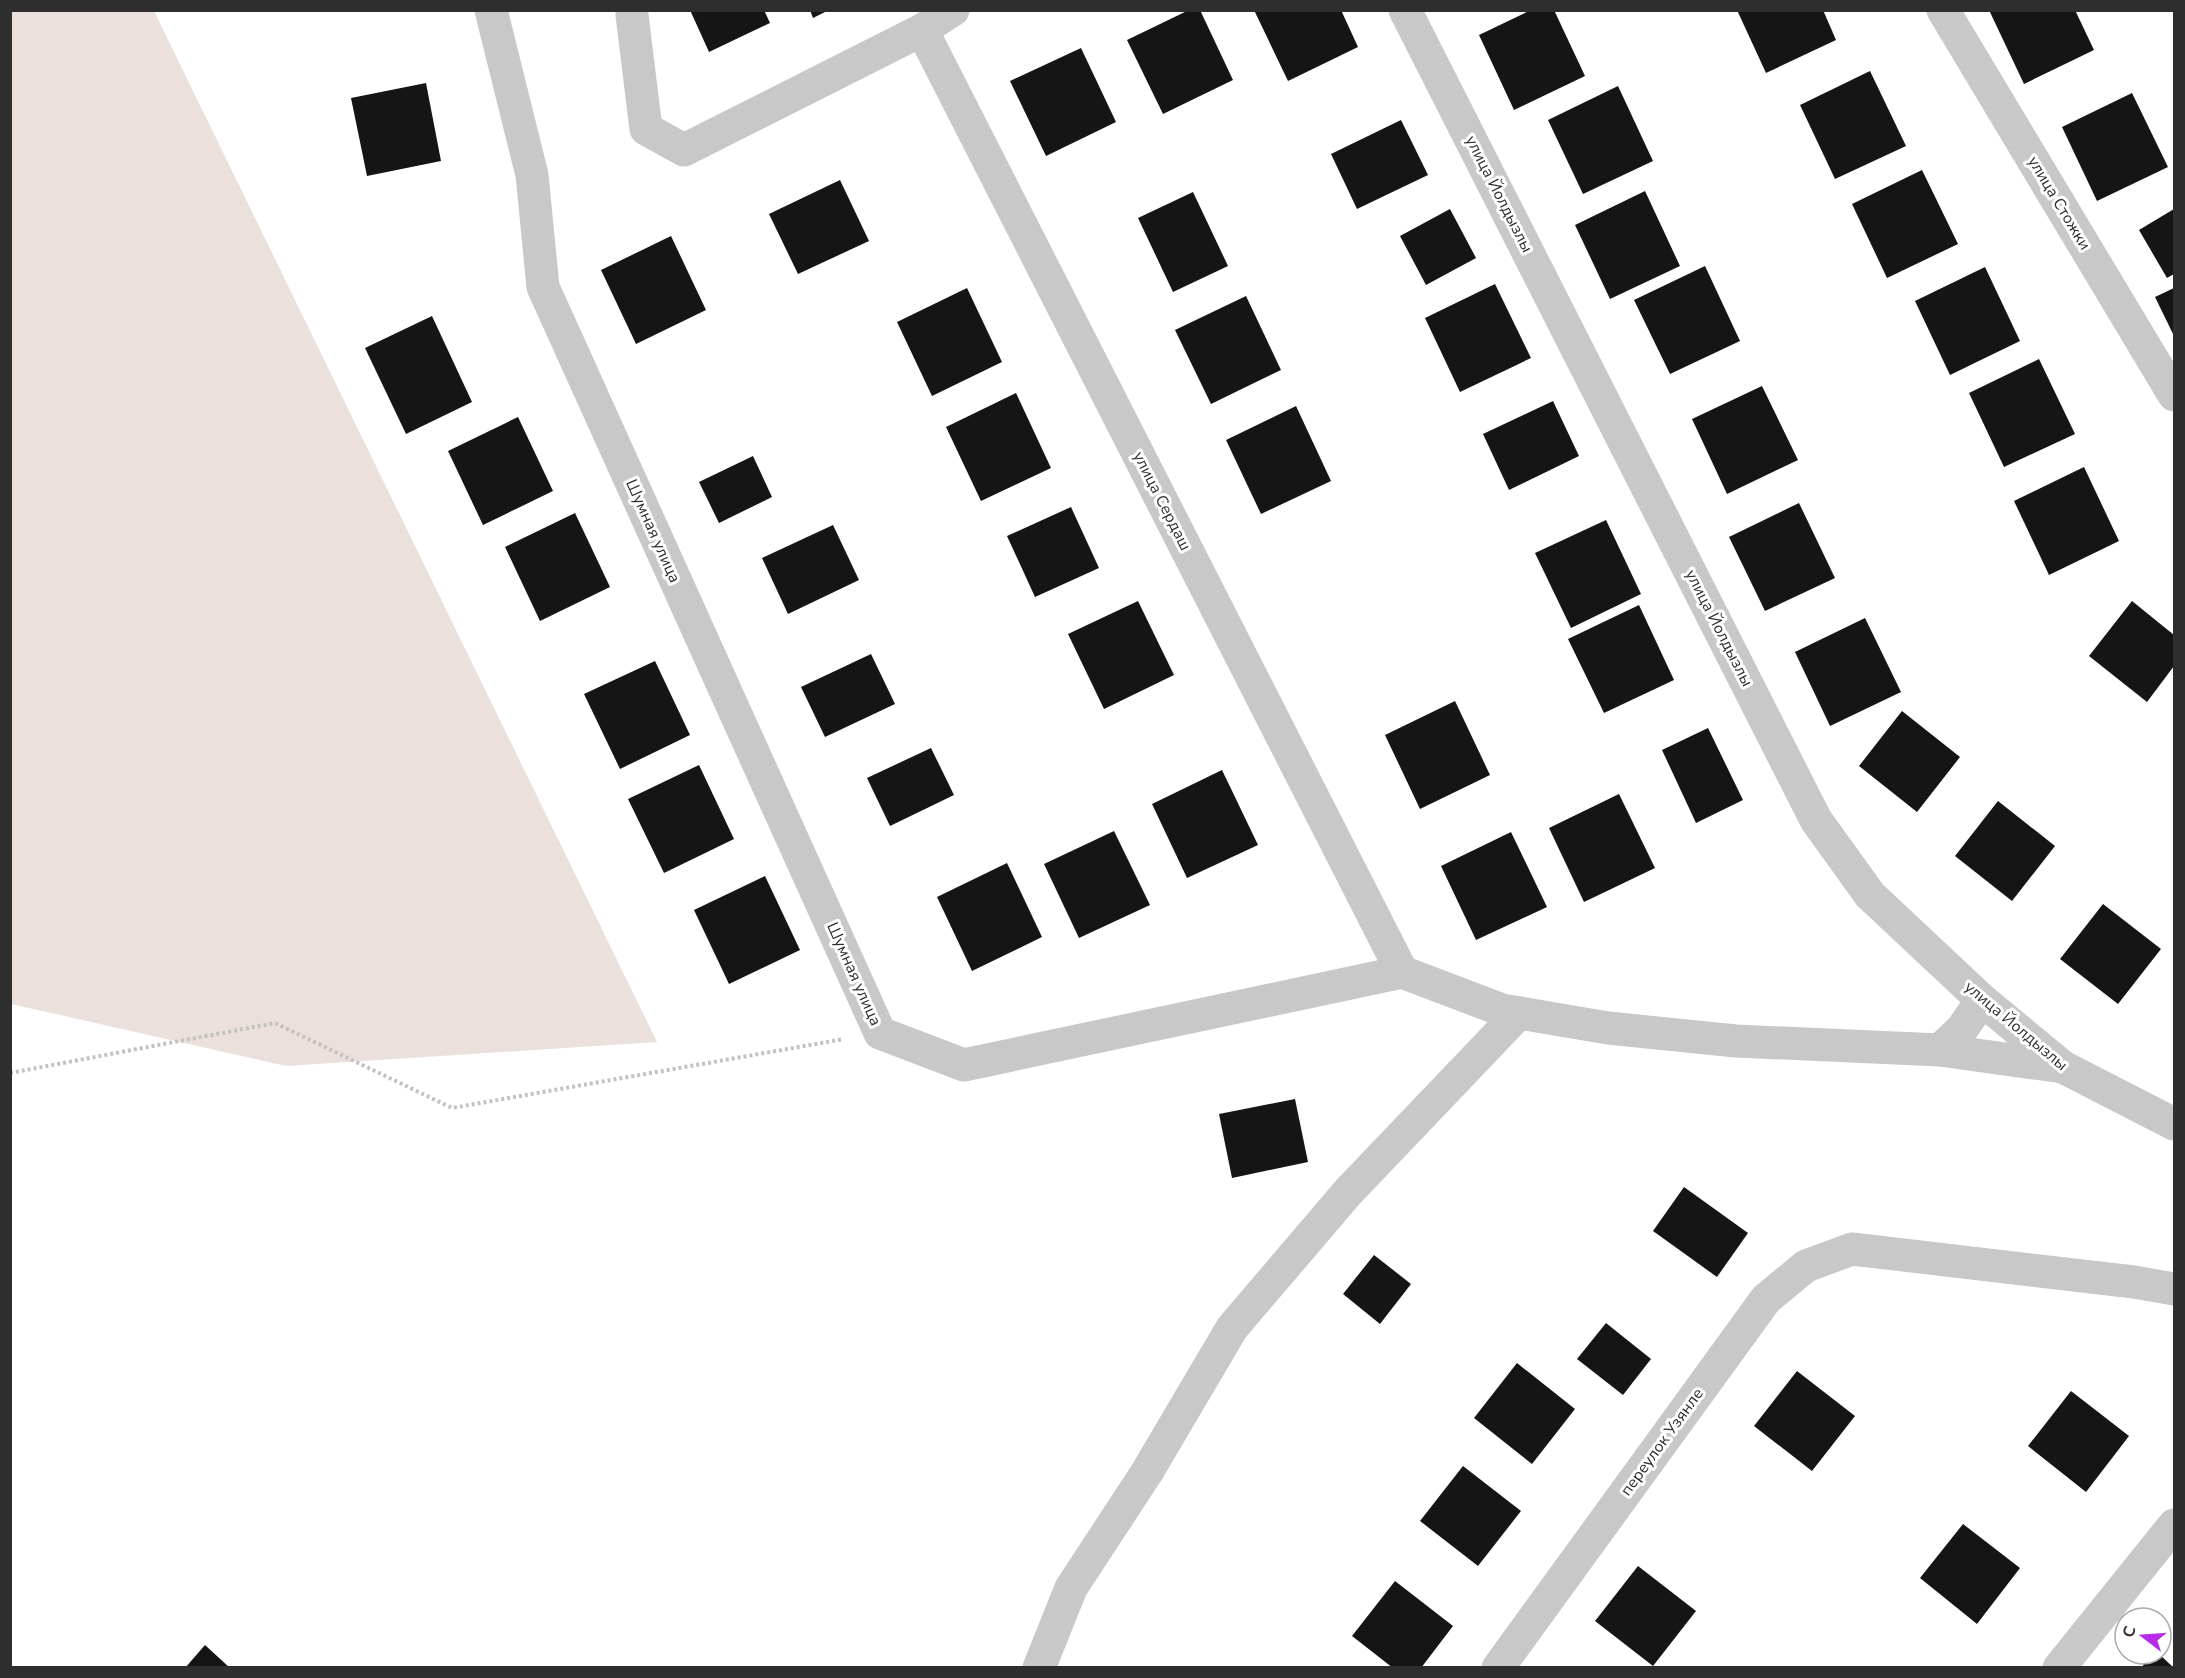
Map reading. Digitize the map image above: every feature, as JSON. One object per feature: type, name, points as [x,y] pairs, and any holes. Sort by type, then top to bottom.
[{"type":"street","name":"Шумная улица","points":[[491,10],[532,175],[543,287],[880,1033]]},
{"type":"street","points":[[632,15],[646,129],[684,150],[922,30],[953,10]]},
{"type":"street","name":"улица Йолдызлы","points":[[1405,10],[1816,820],[1870,895],[1982,1000],[2063,1067],[2175,1124]]},
{"type":"street","name":"улица Стожки","points":[[1943,10],[2175,395]]},
{"type":"street","name":"улица Сердаш","points":[[922,30],[1401,972]]},
{"type":"street","points":[[880,1033],[964,1065],[1401,972],[1502,1010],[1608,1028],[1736,1041],[1940,1050],[2063,1067]]},
{"type":"street","points":[[1940,1050],[1962,1029],[1982,1000]]},
{"type":"street","points":[[1040,1668],[1071,1588],[1147,1472],[1232,1328],[1348,1192],[1519,1013]]},
{"type":"street","name":"переулок Узянле","points":[[1498,1668],[1766,1299],[1806,1266],[1852,1249],[2134,1282],[2175,1289]]},
{"type":"street","points":[[2059,1668],[2175,1525]]},
{"type":"path","points":[[10,1073],[275,1023],[452,1108],[880,1033]]},
{"type":"shaded area","points":[[11,10],[154,11],[657,1042],[286,1066],[11,1004]]},
{"type":"building","points":[[690,10],[764,10],[770,23],[709,52]]},
{"type":"building","points":[[810,10],[829,10],[813,18]]},
{"type":"building","points":[[1189,10],[1200,10],[1233,80],[1163,114],[1127,40]]},
{"type":"building","points":[[1254,10],[1341,10],[1358,47],[1288,81]]},
{"type":"building","points":[[1531,10],[1554,10],[1585,76],[1514,110],[1479,35]]},
{"type":"building","points":[[1737,10],[1823,10],[1836,40],[1766,73]]},
{"type":"building","points":[[1989,10],[2075,10],[2094,50],[2024,84]]},
{"type":"building","points":[[1081,48],[1116,122],[1046,156],[1010,81]]},
{"type":"building","points":[[1870,71],[1906,146],[1835,179],[1800,105]]},
{"type":"building","points":[[426,83],[441,161],[367,176],[351,98]]},
{"type":"building","points":[[1618,86],[1653,161],[1583,194],[1548,120]]},
{"type":"building","points":[[2132,93],[2168,167],[2097,201],[2062,127]]},
{"type":"building","points":[[1401,120],[1428,175],[1357,209],[1331,154]]},
{"type":"building","points":[[1922,170],[1958,244],[1887,278],[1852,204]]},
{"type":"building","points":[[840,180],[869,241],[798,274],[769,214]]},
{"type":"building","points":[[1645,191],[1680,266],[1610,299],[1575,225]]},
{"type":"building","points":[[1193,192],[1228,266],[1173,292],[1138,218]]},
{"type":"building","points":[[1450,209],[1476,258],[1426,285],[1400,236]]},
{"type":"building","points":[[2174,209],[2174,274],[2167,278],[2139,230]]},
{"type":"building","points":[[671,236],[706,310],[636,344],[601,270]]},
{"type":"building","points":[[1705,266],[1740,341],[1670,374],[1634,300]]},
{"type":"building","points":[[1985,267],[2020,341],[1950,375],[1915,301]]},
{"type":"building","points":[[1495,284],[1531,358],[1460,392],[1425,318]]},
{"type":"building","points":[[967,288],[1002,362],[932,396],[897,322]]},
{"type":"building","points":[[2174,288],[2174,336],[2155,297]]},
{"type":"building","points":[[1246,296],[1281,370],[1211,404],[1175,330]]},
{"type":"building","points":[[432,316],[472,402],[406,434],[365,348]]},
{"type":"building","points":[[2039,359],[2075,434],[2004,467],[1969,393]]},
{"type":"building","points":[[1762,386],[1798,460],[1727,494],[1692,419]]},
{"type":"building","points":[[1016,393],[1051,468],[981,501],[946,427]]},
{"type":"building","points":[[1553,401],[1579,456],[1509,490],[1483,434]]},
{"type":"building","points":[[1296,406],[1331,481],[1261,514],[1226,440]]},
{"type":"building","points":[[518,417],[553,491],[483,525],[448,451]]},
{"type":"building","points":[[753,456],[772,497],[719,523],[699,482]]},
{"type":"building","points":[[2084,467],[2119,541],[2049,575],[2014,501]]},
{"type":"building","points":[[1799,503],[1835,578],[1765,611],[1729,537]]},
{"type":"building","points":[[1071,507],[1099,568],[1035,597],[1007,536]]},
{"type":"building","points":[[575,513],[610,587],[540,621],[505,547]]},
{"type":"building","points":[[1606,520],[1641,594],[1571,628],[1535,553]]},
{"type":"building","points":[[833,525],[859,580],[788,614],[762,558]]},
{"type":"building","points":[[1138,601],[1174,675],[1104,709],[1068,634]]},
{"type":"building","points":[[2132,601],[2174,635],[2174,666],[2147,702],[2089,656]]},
{"type":"building","points":[[1639,605],[1674,680],[1604,713],[1568,639]]},
{"type":"building","points":[[1865,618],[1901,692],[1830,726],[1795,652]]},
{"type":"building","points":[[871,654],[895,704],[825,737],[801,687]]},
{"type":"building","points":[[655,661],[690,735],[620,769],[584,694]]},
{"type":"building","points":[[1455,701],[1490,775],[1420,809],[1385,735]]},
{"type":"building","points":[[1902,711],[1960,757],[1917,812],[1859,766]]},
{"type":"building","points":[[1708,728],[1743,800],[1696,823],[1662,750]]},
{"type":"building","points":[[931,748],[954,795],[890,826],[867,778]]},
{"type":"building","points":[[699,765],[734,839],[664,873],[628,799]]},
{"type":"building","points":[[1222,770],[1258,845],[1187,878],[1152,804]]},
{"type":"building","points":[[1619,794],[1655,868],[1584,902],[1549,828]]},
{"type":"building","points":[[1998,801],[2055,846],[2012,901],[1955,856]]},
{"type":"building","points":[[1114,831],[1150,905],[1079,938],[1044,864]]},
{"type":"building","points":[[1511,832],[1547,907],[1476,940],[1441,866]]},
{"type":"building","points":[[1007,863],[1042,937],[972,971],[937,897]]},
{"type":"building","points":[[765,876],[800,950],[729,984],[694,910]]},
{"type":"building","points":[[2103,904],[2161,949],[2118,1004],[2060,959]]},
{"type":"building","points":[[1295,1099],[1308,1162],[1232,1178],[1219,1114]]},
{"type":"building","points":[[1684,1187],[1748,1233],[1717,1277],[1653,1231]]},
{"type":"building","points":[[1374,1255],[1411,1284],[1380,1324],[1343,1294]]},
{"type":"building","points":[[1606,1323],[1651,1359],[1623,1395],[1577,1359]]},
{"type":"building","points":[[1517,1363],[1575,1409],[1532,1464],[1474,1418]]},
{"type":"building","points":[[1797,1371],[1855,1416],[1812,1471],[1754,1426]]},
{"type":"building","points":[[2071,1391],[2129,1436],[2086,1492],[2028,1446]]},
{"type":"building","points":[[1463,1466],[1521,1511],[1478,1566],[1420,1521]]},
{"type":"building","points":[[1963,1524],[2020,1568],[1977,1624],[1920,1578]]},
{"type":"building","points":[[1638,1566],[1696,1611],[1653,1666],[1595,1621]]},
{"type":"building","points":[[1395,1581],[1453,1626],[1421,1668],[1393,1668],[1352,1636]]},
{"type":"building","points":[[205,1645],[230,1668],[185,1668]]},
{"type":"building","points":[[2143,1666],[2172,1666],[2174,1668],[2141,1668]]}]
